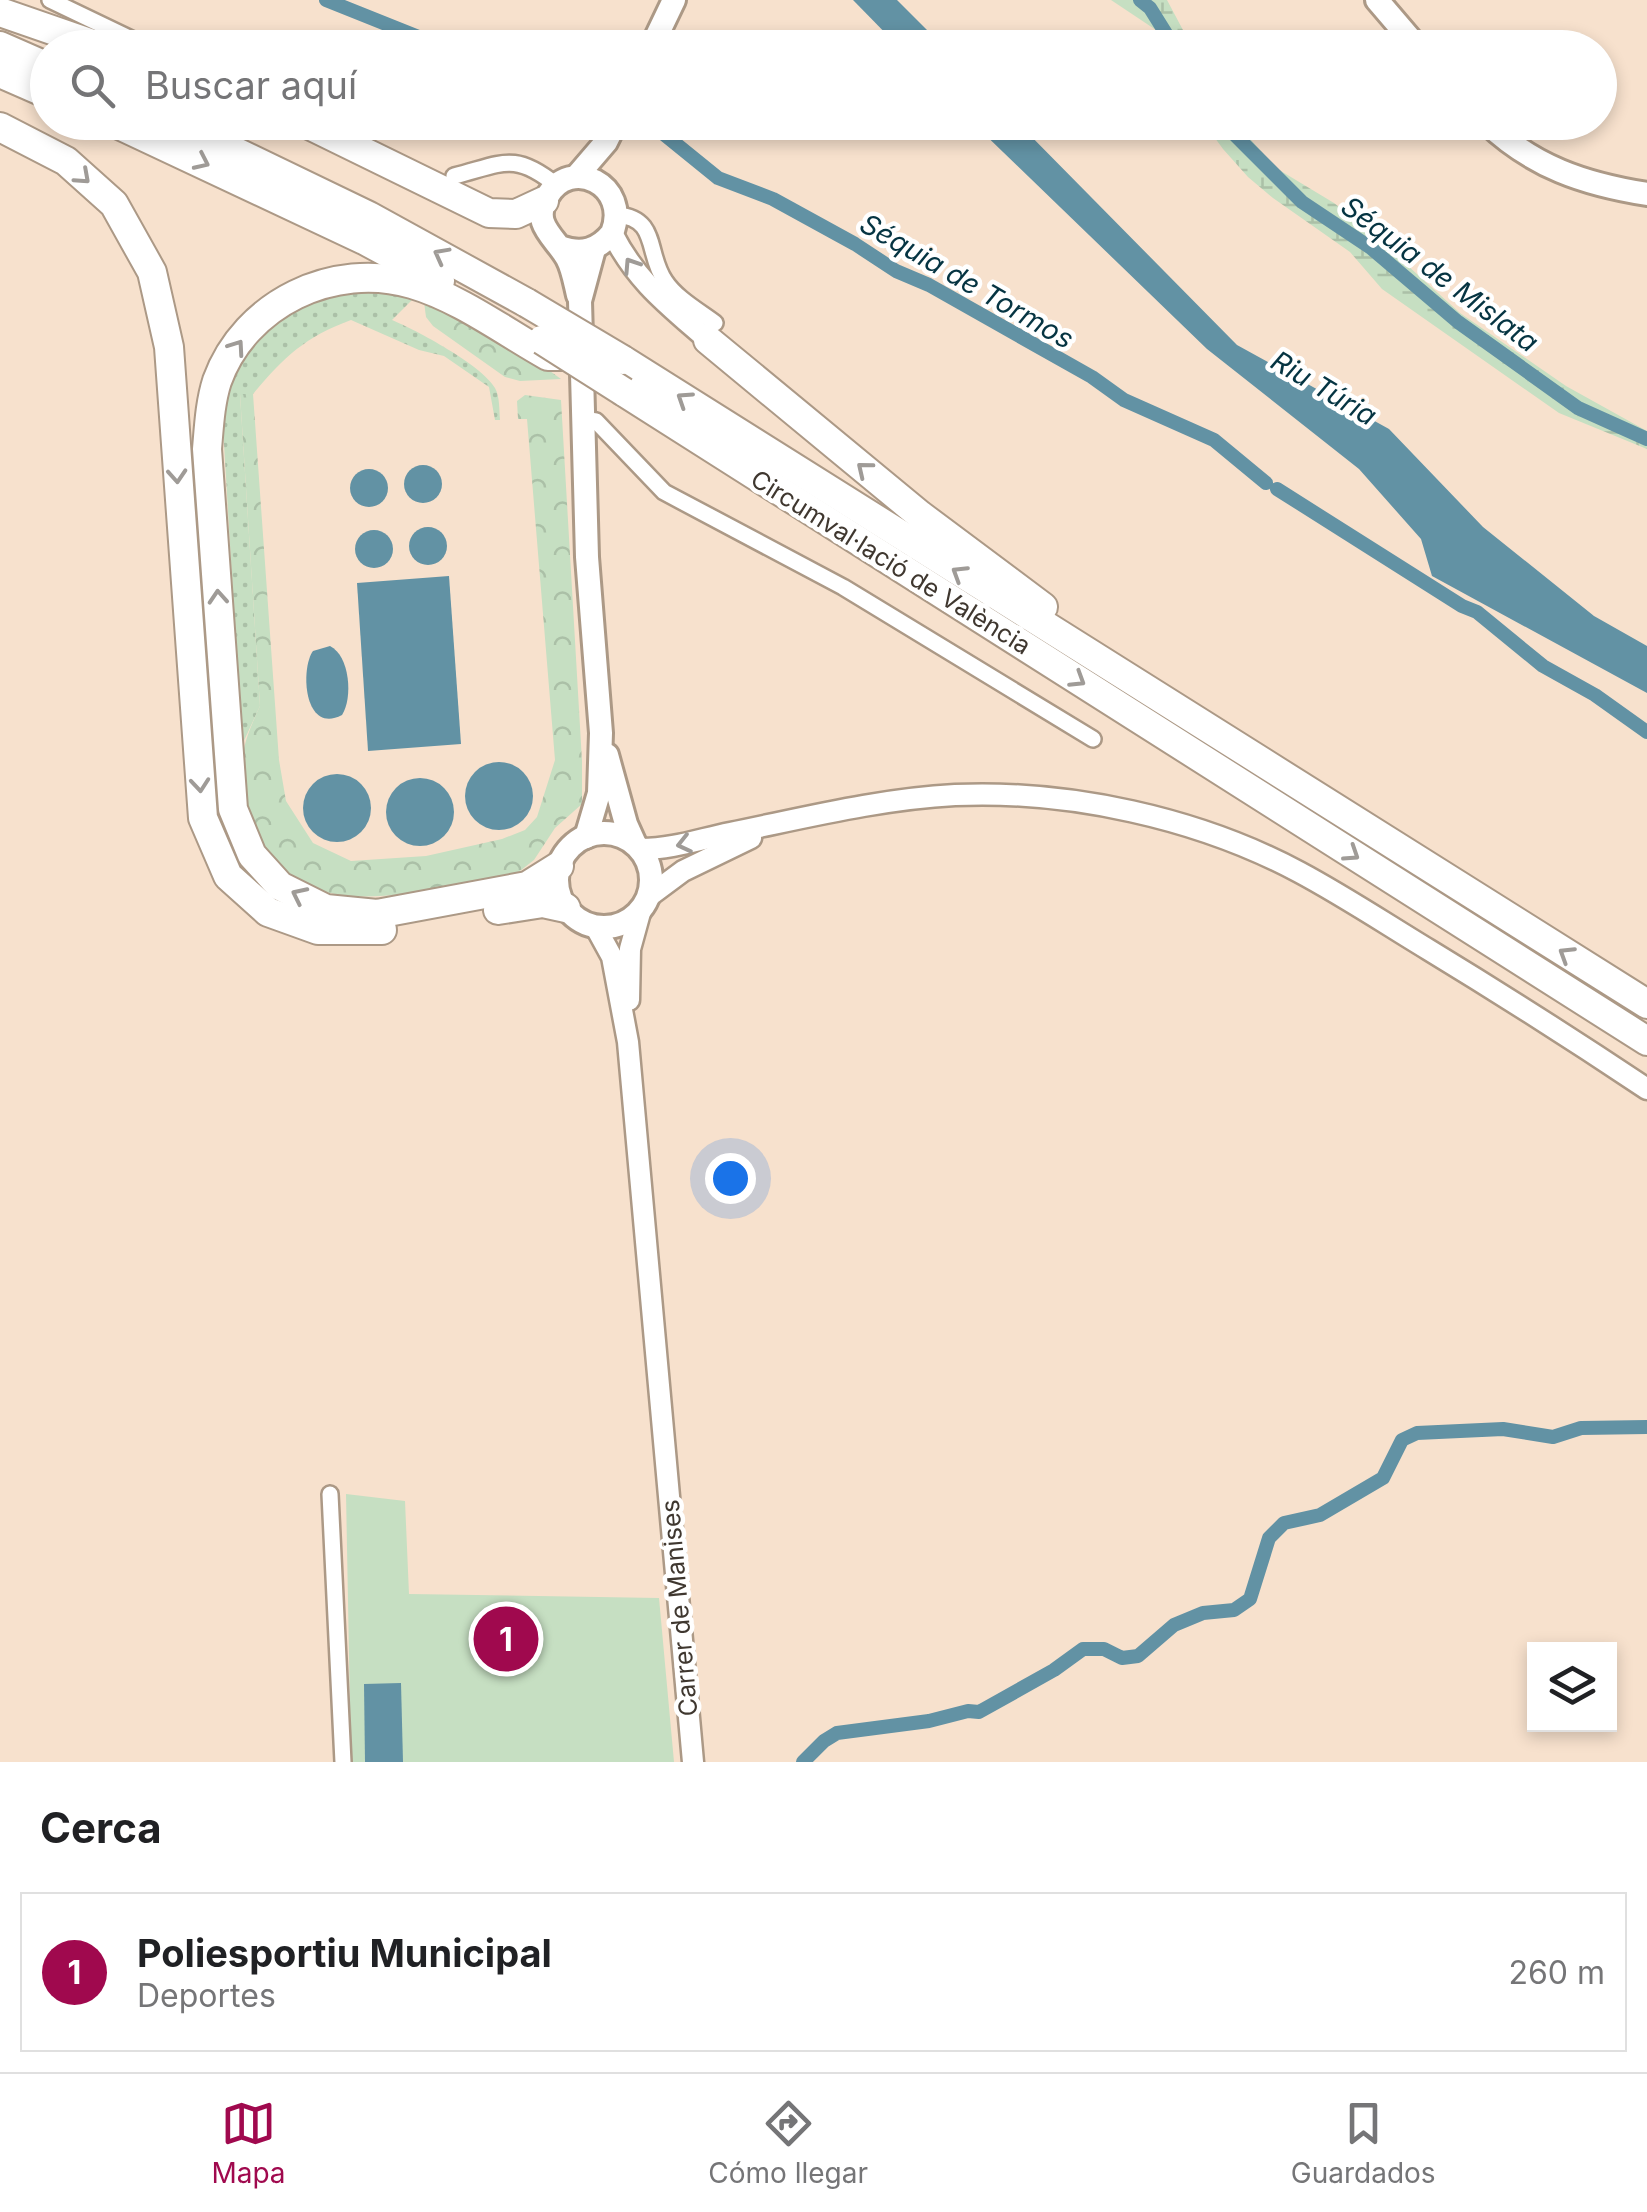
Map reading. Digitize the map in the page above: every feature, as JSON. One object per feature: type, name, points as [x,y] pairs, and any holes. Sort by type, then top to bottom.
[{"type":"highway","points":[[0,12],[52,30]]},
{"type":"highway","points":[[0,46],[30,59]]},
{"type":"highway","points":[[0,73],[30,86]]},
{"type":"highway","points":[[0,127],[66,161],[114,204],[152,272],[169,348],[203,818],[228,876],[268,912],[318,930],[382,930],[531,904],[566,908]]},
{"type":"highway","name":"Circumval·lació de València","points":[[150,140],[364,240],[539,344],[566,356],[1647,1041]]},
{"type":"highway","name":"Circumval·lació de València","points":[[212,140],[370,216],[623,360],[1647,1004]]},
{"type":"highway","points":[[340,140],[489,212],[516,214],[559,188]]},
{"type":"highway","points":[[539,344],[412,284],[374,276],[336,280],[298,293],[265,312],[235,346],[218,379],[210,408],[207,450],[233,809],[252,855],[280,886],[326,909],[377,914],[527,886],[559,866]]},
{"type":"highway","points":[[711,332],[920,515],[1080,634],[1308,792]]},
{"type":"main road","points":[[660,30],[674,0]]},
{"type":"main road","points":[[1377,0],[1403,30]]},
{"type":"main road","points":[[586,837],[599,793],[602,733],[587,557],[580,301],[569,262],[542,222],[559,188],[604,140]]},
{"type":"main road","points":[[580,301],[594,249],[614,224],[606,188],[610,140]]},
{"type":"main road","points":[[1506,140],[1553,171],[1599,186],[1647,194]]},
{"type":"main road","points":[[559,188],[587,178],[606,188]]},
{"type":"main road","points":[[560,247],[583,252],[594,249]]},
{"type":"main road","points":[[602,733],[626,824],[638,846],[652,876],[645,903],[620,924],[595,926],[579,920],[566,908],[556,884],[565,853],[586,837],[611,833],[638,846]]},
{"type":"street","points":[[50,0],[112,30]]},
{"type":"street","points":[[454,176],[511,162],[532,166],[559,188]]},
{"type":"street","points":[[632,216],[642,224],[668,286],[711,332],[641,281],[628,264],[614,224],[632,216]]},
{"type":"street","points":[[583,419],[596,421],[664,492],[843,586],[1093,739]]},
{"type":"street","points":[[638,846],[676,847],[894,801],[956,795],[1032,796],[1151,816],[1298,872],[1508,998],[1647,1089]]},
{"type":"street","points":[[628,1042],[630,949],[645,903],[683,871],[795,820]]},
{"type":"street","points":[[595,926],[612,957],[628,1042]]},
{"type":"street","name":"Carrer de Manises","points":[[628,1042],[693,1762]]},
{"type":"street","points":[[330,1494],[344,1762]]},
{"type":"green space","points":[[1111,0],[1167,0],[1183,30],[1156,30]]},
{"type":"green space","points":[[1216,140],[1251,140],[1276,168],[1365,227],[1460,313],[1566,386],[1647,431],[1647,449],[1559,413],[1382,289],[1350,252],[1273,198]]},
{"type":"green space","points":[[360,289],[415,297],[392,320],[448,349],[488,379],[498,395],[500,420],[495,420],[489,387],[444,356],[419,350],[351,320],[308,341],[253,394],[240,395],[260,706],[242,745],[222,411],[242,362],[271,327],[309,303]]},
{"type":"green space","points":[[424,302],[495,336],[561,379],[520,381],[505,377],[433,326],[426,317]]},
{"type":"green space","points":[[240,394],[253,394],[279,760],[286,801],[313,843],[351,861],[426,856],[502,839],[525,830],[537,817],[555,760],[527,419],[518,419],[517,401],[525,395],[561,400],[582,804],[555,828],[534,860],[516,874],[402,894],[362,896],[326,892],[293,879],[268,854],[250,816],[242,772],[244,748],[260,706]]},
{"type":"green space","points":[[346,1494],[405,1501],[409,1594],[659,1598],[674,1762],[351,1762]]},
{"type":"water","points":[[853,0],[897,0],[927,30],[882,30]]},
{"type":"water","points":[[991,140],[1035,140],[1237,345],[1389,429],[1483,527],[1594,616],[1647,646],[1647,693],[1432,576],[1421,539],[1359,469],[1207,349]]},
{"type":"water","points":[[423,465],[437,470],[442,484],[437,498],[423,503],[409,498],[404,484],[409,470]]},
{"type":"water","points":[[369,469],[383,474],[388,488],[383,502],[369,507],[355,502],[350,488],[355,474]]},
{"type":"water","points":[[428,527],[442,532],[447,546],[442,560],[428,565],[414,560],[409,546],[414,532]]},
{"type":"water","points":[[374,530],[388,535],[393,549],[388,563],[374,568],[360,563],[355,549],[360,535]]},
{"type":"water","points":[[449,576],[461,744],[368,751],[357,583]]},
{"type":"water","points":[[330,646],[342,659],[348,698],[342,715],[329,719],[313,708],[306,684],[313,651]]},
{"type":"water","points":[[499,762],[512,764],[523,772],[531,783],[531,809],[523,820],[512,828],[499,830],[486,828],[475,820],[467,809],[465,796],[467,783],[475,772],[486,764]]},
{"type":"water","points":[[337,774],[350,776],[361,784],[369,795],[369,821],[361,832],[350,840],[337,842],[324,840],[313,832],[305,821],[303,808],[305,795],[313,784],[324,776]]},
{"type":"water","points":[[420,778],[433,780],[444,788],[452,799],[452,825],[444,836],[433,844],[420,846],[407,844],[396,836],[388,825],[386,812],[388,799],[396,788],[407,780]]},
{"type":"water","points":[[401,1683],[403,1762],[365,1762],[364,1684]]},
{"type":"waterway","name":"Séquia de Tormos","points":[[326,0],[401,30]]},
{"type":"waterway","name":"Séquia de Mislata","points":[[1140,0],[1164,30]]},
{"type":"waterway","name":"Séquia de Tormos","points":[[671,140],[718,178],[773,199],[1092,377],[1124,400],[1214,440],[1266,483]]},
{"type":"waterway","name":"Séquia de Mislata","points":[[1240,140],[1302,202],[1371,248],[1458,322],[1578,408],[1647,439]]},
{"type":"waterway","name":"Séquia de Tormos","points":[[1277,489],[1477,612],[1543,666],[1595,695],[1647,732]]},
{"type":"waterway","points":[[803,1762],[837,1733],[979,1712],[1083,1649],[1104,1649],[1122,1658],[1138,1656],[1174,1625],[1203,1613],[1234,1610],[1250,1599],[1269,1538],[1284,1523],[1320,1515],[1383,1478],[1402,1440],[1417,1433],[1503,1429],[1553,1437],[1581,1428],[1647,1427]]},
{"type":"place","name":"Poliesportiu Municipal","points":[[506,1639]]},
{"type":"water label","name":"Riu Túria","points":[[1324,388]]}]
